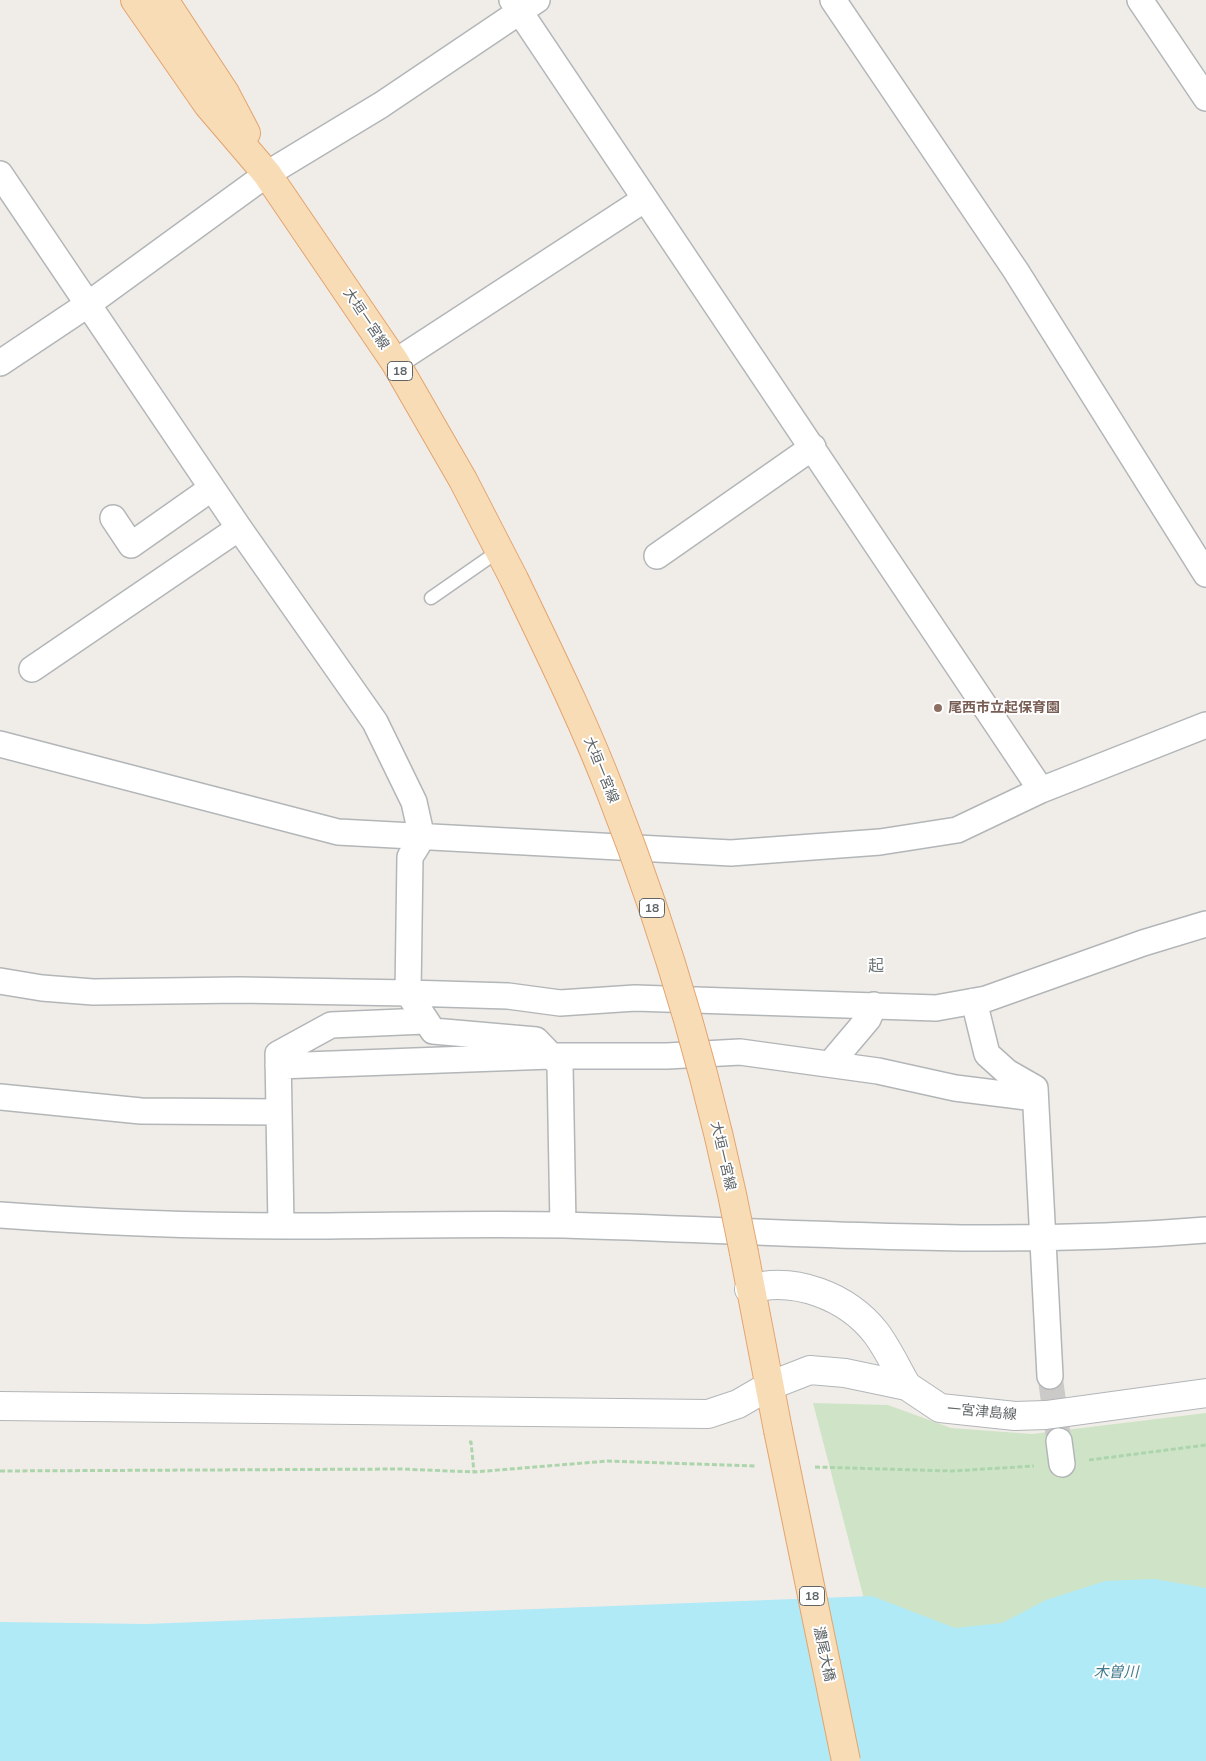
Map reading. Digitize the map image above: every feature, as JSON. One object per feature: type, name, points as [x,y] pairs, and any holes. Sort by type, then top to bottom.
[{"type":"main road","name":"大垣一宮線","points":[[135,0],[208,105],[267,174],[396,362],[463,480],[500,550],[569,694],[611,792],[656,918],[706,1083],[729,1178],[749,1289],[778,1430]]},
{"type":"main road","name":"大垣一宮線","points":[[164,0],[225,93],[267,174]]},
{"type":"main road","name":"濃尾大橋","points":[[778,1430],[846,1761]]},
{"type":"street","points":[[833,0],[1016,271],[1206,574]]},
{"type":"street","points":[[1140,0],[1206,98]]},
{"type":"street","points":[[0,363],[87,305],[267,174],[381,105],[523,4],[645,199],[813,447],[1041,790]]},
{"type":"street","points":[[0,174],[239,528],[375,722],[414,802],[422,838],[410,857],[408,993],[425,1021],[433,1031],[536,1040],[560,1065],[563,1225]]},
{"type":"street","points":[[396,362],[645,199]]},
{"type":"street","points":[[657,556],[813,447]]},
{"type":"street","points":[[113,518],[131,545],[212,488]]},
{"type":"street","points":[[32,669],[239,528]]},
{"type":"street","points":[[0,744],[338,832],[422,838],[730,852],[880,842],[957,830],[1041,790],[1206,725]]},
{"type":"street","points":[[0,981],[42,988],[93,992],[239,990],[408,993],[508,996],[560,1003],[635,998],[936,1008],[1005,993],[1206,924]]},
{"type":"street","points":[[974,1001],[987,1054],[1007,1072],[1035,1088],[1050,1376]]},
{"type":"street","points":[[830,1064],[868,1019],[874,1005]]},
{"type":"street","points":[[281,1226],[278,1054],[330,1025],[425,1021]]},
{"type":"street","points":[[278,1066],[551,1056],[666,1056],[740,1052],[830,1064],[926,1080],[956,1088],[1035,1098]]},
{"type":"street","points":[[0,1096],[140,1111],[278,1112]]},
{"type":"street","points":[[0,1215],[70,1220],[281,1226],[563,1225],[664,1230],[717,1229],[1042,1239],[1122,1237],[1206,1230]]},
{"type":"street","points":[[749,1289],[767,1284],[804,1287],[830,1297],[849,1308],[876,1333],[907,1386]]},
{"type":"street","name":"一宮津島線","points":[[0,1406],[708,1414],[738,1404],[769,1386],[810,1370],[881,1379],[907,1386],[940,1408],[1015,1416],[1046,1415],[1206,1393]]},
{"type":"lane","points":[[431,598],[500,550]]},
{"type":"path","points":[[471,1442],[474,1472]]},
{"type":"path","points":[[805,1467],[952,1471],[1060,1452],[1206,1445]]},
{"type":"path","points":[[0,1471],[402,1469],[474,1472],[608,1461],[765,1466]]},
{"type":"green space","points":[[813,1403],[888,1405],[951,1428],[1032,1434],[1206,1413],[1206,1592],[993,1629],[959,1632],[865,1603]]},
{"type":"water","name":"木曽川","points":[[1155,1579],[1206,1588],[1206,1761],[0,1761],[0,1622],[146,1624],[872,1596],[955,1628],[1002,1623],[1046,1600],[1105,1581]]},
{"type":"tunnel","points":[[1050,1376],[1058,1434]]},
{"type":"place","name":"尾西市立起保育園","points":[[938,708]]},
{"type":"district","name":"起","points":[[876,966]]}]
